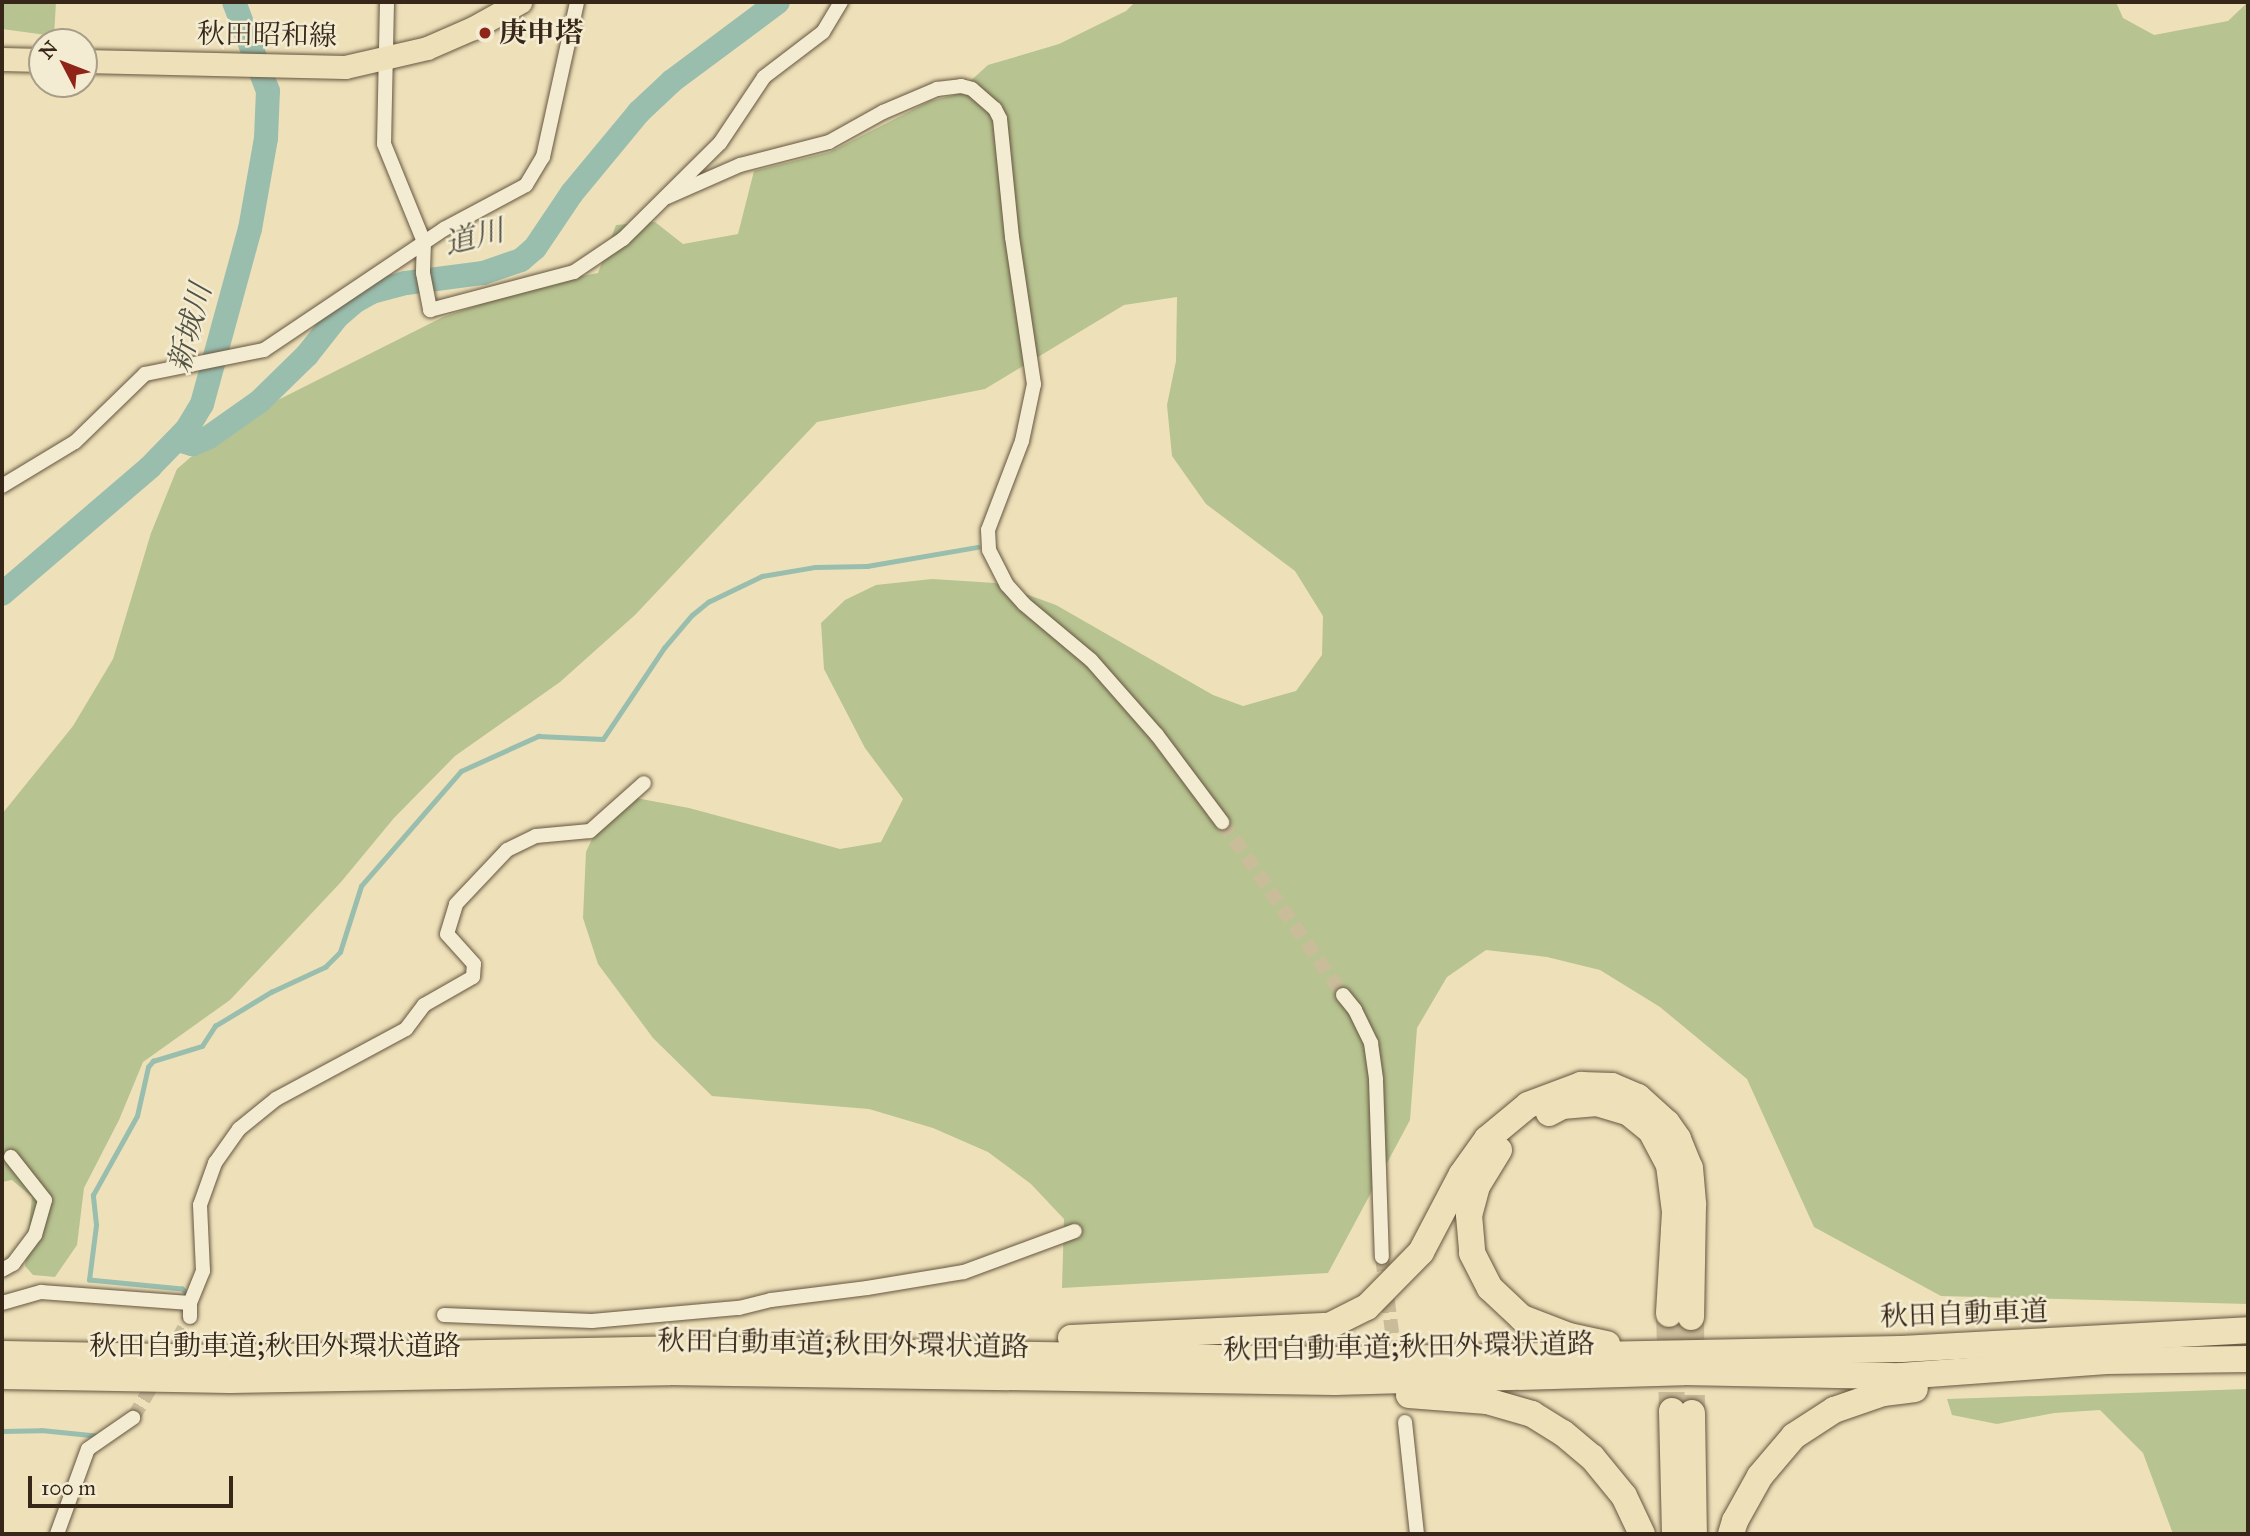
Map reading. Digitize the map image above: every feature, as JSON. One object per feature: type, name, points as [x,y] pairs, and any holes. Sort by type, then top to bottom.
[{"type":"highway","points":[[807,1350],[1329,1326],[1367,1307],[1421,1252],[1462,1174],[1487,1139],[1528,1105],[1581,1085],[1612,1086],[1638,1097],[1667,1123],[1678,1139],[1690,1168],[1693,1205],[1680,1315],[1675,1212],[1669,1165],[1651,1130],[1629,1113],[1597,1103],[1562,1106],[1523,1126],[1492,1156],[1477,1186],[1469,1215],[1472,1253],[1490,1288],[1522,1318],[1569,1336],[1650,1353]]},
{"type":"highway","name":"秋田自動車道","points":[[1682,1362],[2248,1329]]},
{"type":"highway","name":"秋田自動車道;秋田外環状道路","points":[[2,1354],[225,1358],[675,1349],[1334,1360],[1650,1353],[1682,1362]]},
{"type":"highway","name":"秋田自動車道","points":[[1682,1362],[1901,1376],[2106,1361],[2248,1359]]},
{"type":"highway","name":"秋田自動車道;秋田外環状道路","points":[[2,1376],[230,1381],[680,1372],[937,1374],[1188,1382],[1335,1382],[1682,1362]]},
{"type":"highway","points":[[1731,1534],[1735,1521],[1760,1476],[1794,1436],[1834,1410],[1883,1392],[2248,1366]]},
{"type":"highway","points":[[1188,1382],[1488,1401],[1532,1414],[1563,1433],[1592,1457],[1624,1496],[1642,1534]]},
{"type":"highway","points":[[1675,1534],[1682,1412],[1694,1534]]},
{"type":"main road","name":"秋田昭和線","points":[[98,61],[277,68],[345,67],[427,48],[473,28],[520,2]]},
{"type":"main road","points":[[2,59],[28,60]]},
{"type":"street","points":[[387,2],[384,144],[424,242],[423,273],[430,310],[574,272],[623,239],[720,143],[764,77],[823,32],[841,2]]},
{"type":"street","points":[[2,486],[75,442],[145,374],[264,350],[424,242],[516,192],[533,176],[549,135],[577,2]]},
{"type":"street","points":[[667,197],[740,165],[830,142],[883,112],[937,89],[961,86],[972,89],[995,109],[1000,119],[1012,237],[1034,384],[1022,441],[988,530],[989,550],[997,571],[1007,585],[1108,679],[1157,735],[1222,822]]},
{"type":"street","points":[[2,1303],[41,1292],[190,1310],[202,1272],[201,1205],[215,1163],[239,1129],[276,1100],[406,1029],[424,1005],[473,977],[474,964],[447,934],[456,904],[507,850],[536,836],[590,831],[644,783]]},
{"type":"street","points":[[1343,995],[1355,1010],[1371,1043],[1376,1080],[1382,1257]]},
{"type":"street","points":[[2,1270],[13,1264],[35,1235],[45,1200],[10,1157]]},
{"type":"street","points":[[444,1315],[592,1321],[739,1308],[771,1300],[964,1272],[1075,1231]]},
{"type":"street","points":[[57,1534],[88,1449],[133,1418]]},
{"type":"street","points":[[1405,1422],[1418,1534]]},
{"type":"green space","points":[[2,2],[56,2],[54,28],[28,28],[28,32],[2,29]]},
{"type":"green space","points":[[1135,2],[2116,2],[2123,18],[2154,35],[2228,21],[2248,2],[2248,1304],[1941,1296],[1814,1227],[1747,1079],[1660,1007],[1600,970],[1547,957],[1486,950],[1447,977],[1417,1028],[1410,1120],[1328,1273],[1062,1288],[1064,1219],[1031,1184],[988,1152],[933,1128],[869,1109],[712,1096],[653,1038],[598,964],[583,918],[586,852],[604,813],[636,798],[689,808],[840,849],[881,842],[903,799],[865,748],[824,669],[821,623],[845,600],[876,585],[932,579],[995,583],[1056,605],[1213,695],[1243,706],[1296,691],[1322,655],[1323,616],[1295,571],[1206,504],[1172,456],[1167,405],[1176,361],[1177,297],[1124,305],[985,389],[817,422],[635,615],[560,682],[455,756],[394,818],[341,882],[230,1000],[143,1062],[119,1120],[84,1188],[77,1245],[55,1277],[33,1275],[25,1266],[32,1197],[12,1180],[2,1182],[2,814],[73,726],[113,659],[151,533],[177,469],[228,425],[443,317],[539,284],[598,273],[616,225],[655,222],[683,244],[738,234],[754,171],[830,152],[930,101],[955,95],[988,65],[1059,44],[1126,11]]},
{"type":"green space","points":[[2248,1389],[2248,1534],[2173,1534],[2143,1453],[2100,1410],[2054,1413],[1997,1424],[1952,1415],[1947,1399]]},
{"type":"waterway","name":"新城川","points":[[2,594],[150,467],[187,429],[202,404],[250,229],[266,138],[268,91],[234,2]]},
{"type":"waterway","name":"道川","points":[[178,440],[192,444],[209,437],[260,401],[307,355],[337,317],[354,302],[372,292],[406,283],[483,273],[521,260],[535,248],[572,193],[639,112],[672,81],[778,2]]},
{"type":"waterway","points":[[187,1294],[182,1289],[89,1280],[96,1225],[93,1195],[137,1116],[148,1067],[153,1061],[202,1046],[215,1026],[271,992],[325,967],[340,952],[361,886],[461,771],[538,736],[603,739],[664,648],[692,615],[708,602],[762,576],[815,567],[867,566],[977,547]]},
{"type":"waterway","points":[[2,1431],[41,1430],[100,1436]]},
{"type":"tunnel","points":[[1222,822],[1343,995]]},
{"type":"tunnel","points":[[1382,1257],[1396,1362]]},
{"type":"tunnel","points":[[1669,1314],[1672,1411]]},
{"type":"tunnel","points":[[167,1359],[190,1317]]},
{"type":"tunnel","points":[[1691,1317],[1692,1413]]},
{"type":"tunnel","points":[[133,1418],[157,1377]]},
{"type":"place","name":"庚申塔","points":[[485,33]]}]
